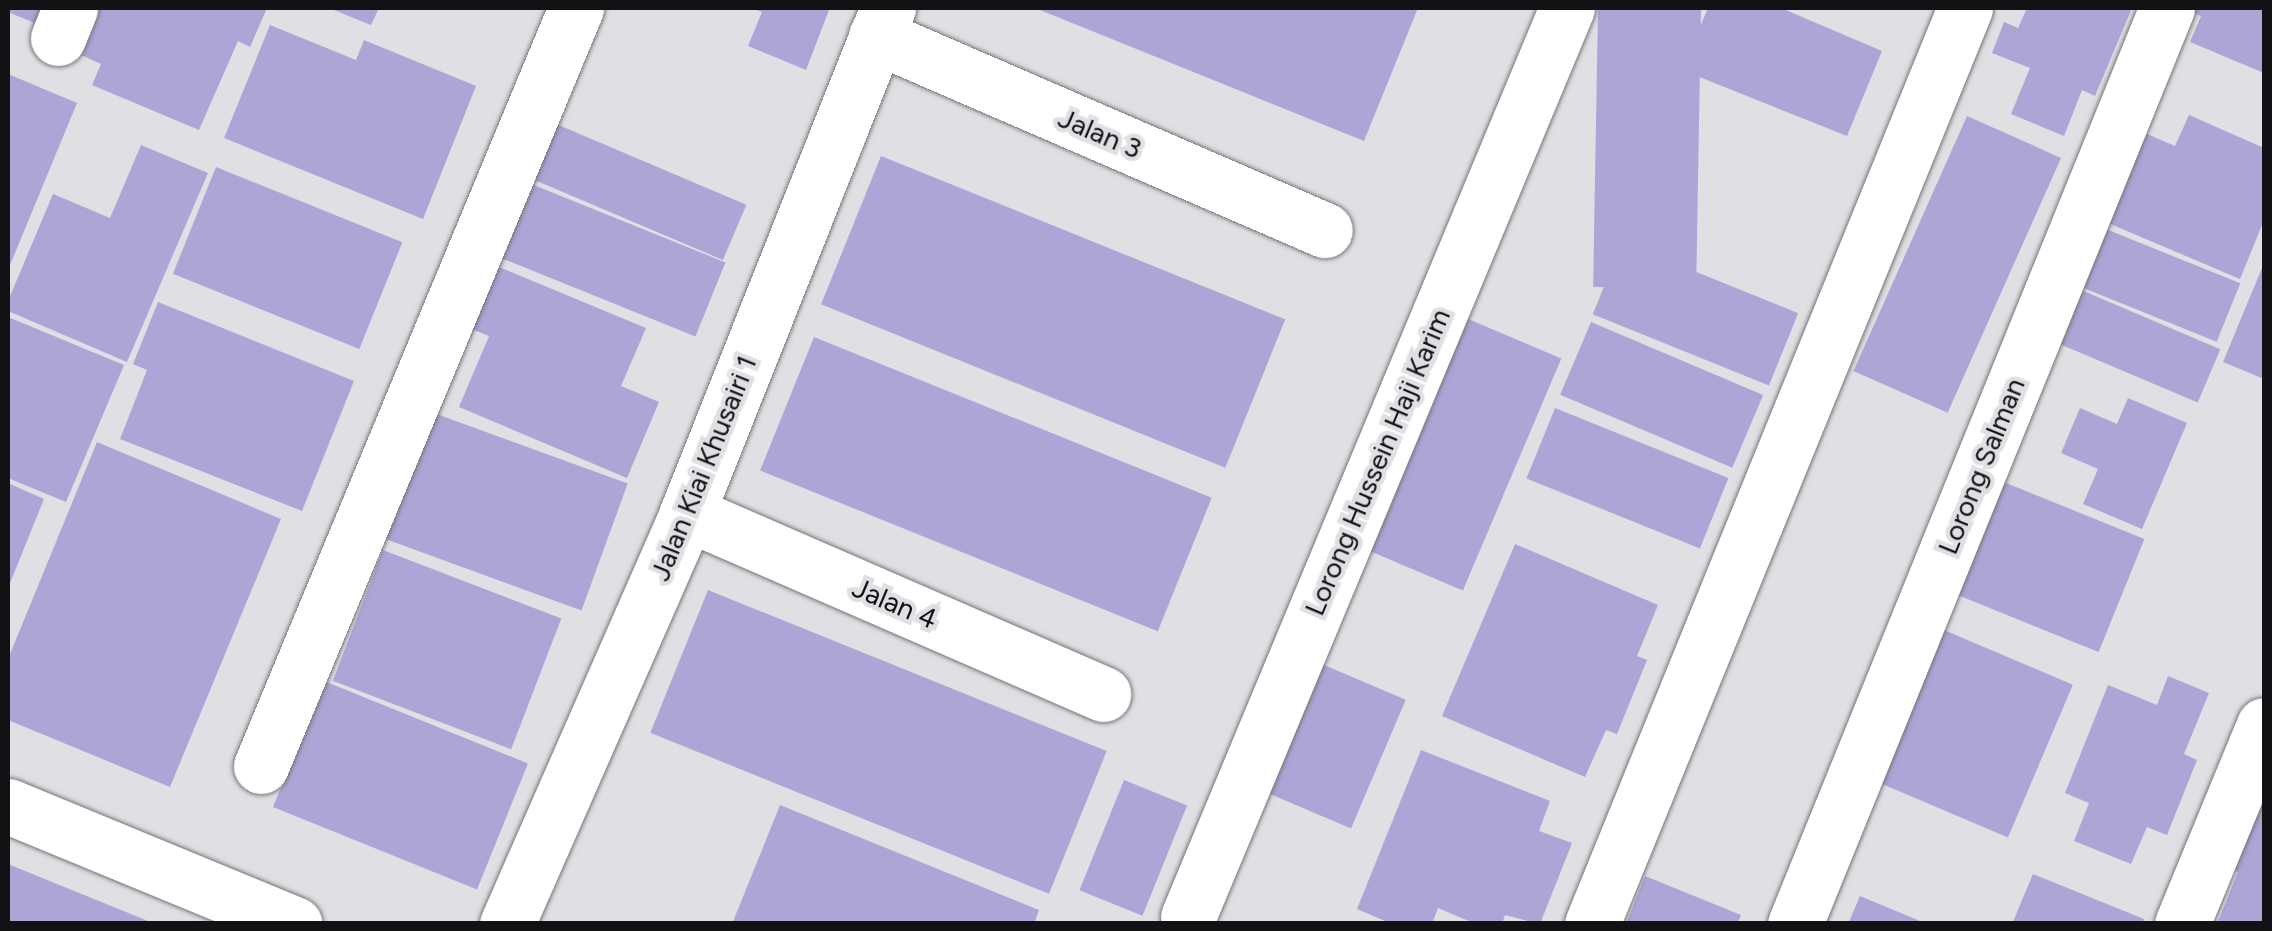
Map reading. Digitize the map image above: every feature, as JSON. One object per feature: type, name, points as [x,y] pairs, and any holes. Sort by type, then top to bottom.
[{"type":"street","points":[[261,766],[576,8]]},
{"type":"street","name":"Lorong Hussein Haji Karim","points":[[1188,917],[1566,8]]},
{"type":"street","points":[[1592,924],[1965,8]]},
{"type":"street","name":"Lorong Salman","points":[[1795,924],[2166,8]]},
{"type":"street","name":"Jalan 3","points":[[882,22],[1325,230]]},
{"type":"street","name":"Jalan Kiai Khusairi 1","points":[[507,924],[687,513],[882,22]]},
{"type":"street","name":"Jalan 4","points":[[687,513],[1104,694]]},
{"type":"street","points":[[2182,924],[2264,725]]},
{"type":"street","points":[[8,806],[295,924]]},
{"type":"building","points":[[8,8],[64,8],[54,31],[8,12]]},
{"type":"building","points":[[88,8],[267,8],[250,47],[238,41],[199,130],[92,85],[101,64],[70,50]]},
{"type":"building","points":[[329,8],[379,8],[371,25]]},
{"type":"building","points":[[750,8],[829,10],[806,70],[748,46],[762,12]]},
{"type":"building","points":[[1035,8],[1418,8],[1364,141]]},
{"type":"building","points":[[1598,8],[1701,10],[1696,289],[1593,287]]},
{"type":"building","points":[[1708,8],[1781,8],[1882,51],[1847,136],[1682,70]]},
{"type":"building","points":[[2027,8],[2132,8],[2095,96],[2082,90],[2064,136],[2011,114],[2030,68],[1992,53],[2004,22],[2018,28]]},
{"type":"building","points":[[2181,8],[2264,8],[2264,73],[2190,42],[2201,16]]},
{"type":"building","points":[[270,25],[356,60],[364,40],[476,86],[423,219],[224,138]]},
{"type":"building","points":[[8,74],[77,103],[8,270]]},
{"type":"building","points":[[2189,115],[2264,148],[2264,220],[2240,279],[2108,223],[2147,134],[2175,146]]},
{"type":"building","points":[[1967,116],[2061,158],[1948,413],[1854,371]]},
{"type":"building","points":[[542,118],[746,205],[723,260],[519,173]]},
{"type":"building","points":[[141,145],[208,173],[127,362],[8,311],[8,301],[53,194],[110,218]]},
{"type":"building","points":[[881,156],[1285,319],[1225,468],[821,304]]},
{"type":"building","points":[[216,167],[402,242],[359,349],[173,274]]},
{"type":"building","points":[[514,177],[725,262],[695,337],[484,251]]},
{"type":"building","points":[[2091,223],[2240,283],[2217,342],[2067,281]]},
{"type":"building","points":[[1622,242],[1798,313],[1769,385],[1593,314]]},
{"type":"building","points":[[482,260],[646,328],[621,386],[659,402],[627,478],[459,407],[489,336],[456,323]]},
{"type":"building","points":[[2264,263],[2264,379],[2223,362]]},
{"type":"building","points":[[2074,287],[2220,349],[2198,403],[2051,340]]},
{"type":"building","points":[[158,302],[354,381],[302,511],[120,439],[147,370],[133,364]]},
{"type":"building","points":[[1461,316],[1561,359],[1463,591],[1363,548]]},
{"type":"building","points":[[8,317],[124,365],[66,502],[8,478]]},
{"type":"building","points":[[1591,322],[1763,395],[1732,468],[1560,395]]},
{"type":"building","points":[[814,337],[1212,498],[1158,631],[760,471]]},
{"type":"building","points":[[2128,398],[2187,423],[2142,529],[2083,504],[2098,469],[2061,453],[2080,408],[2117,424]]},
{"type":"building","points":[[420,408],[628,484],[581,610],[374,535]]},
{"type":"building","points":[[1555,408],[1728,478],[1700,549],[1527,478]]},
{"type":"building","points":[[97,442],[281,519],[170,787],[8,720],[8,659]]},
{"type":"building","points":[[1996,479],[2144,539],[2099,652],[1950,592]]},
{"type":"building","points":[[8,483],[44,499],[8,588]]},
{"type":"building","points":[[1515,544],[1658,605],[1637,656],[1647,660],[1617,734],[1606,730],[1585,777],[1442,716]]},
{"type":"building","points":[[383,550],[561,618],[511,749],[333,681]]},
{"type":"building","points":[[708,590],[1107,751],[1049,894],[650,733]]},
{"type":"building","points":[[1944,630],[2073,685],[2008,838],[1879,783]]},
{"type":"building","points":[[1310,659],[1406,700],[1351,829],[1255,788]]},
{"type":"building","points":[[2168,676],[2209,693],[2184,754],[2197,760],[2167,835],[2147,827],[2131,864],[2074,841],[2089,803],[2065,793],[2108,685],[2157,705]]},
{"type":"building","points":[[324,681],[528,763],[477,890],[273,807]]},
{"type":"building","points":[[1421,750],[1550,801],[1539,831],[1572,843],[1540,924],[1505,915],[1502,924],[1476,924],[1438,908],[1432,924],[1392,924],[1357,909]]},
{"type":"building","points":[[2264,777],[2264,924],[2217,924],[2238,872],[2228,868]]},
{"type":"building","points":[[1124,780],[1187,805],[1142,916],[1079,890]]},
{"type":"building","points":[[780,805],[1039,910],[1034,924],[732,924]]},
{"type":"building","points":[[8,864],[153,923],[153,924],[8,924]]},
{"type":"building","points":[[2033,874],[2144,919],[2142,924],[2012,924]]},
{"type":"building","points":[[1645,876],[1741,915],[1737,924],[1626,924]]},
{"type":"building","points":[[1860,896],[1925,923],[1925,924],[1848,924]]}]
